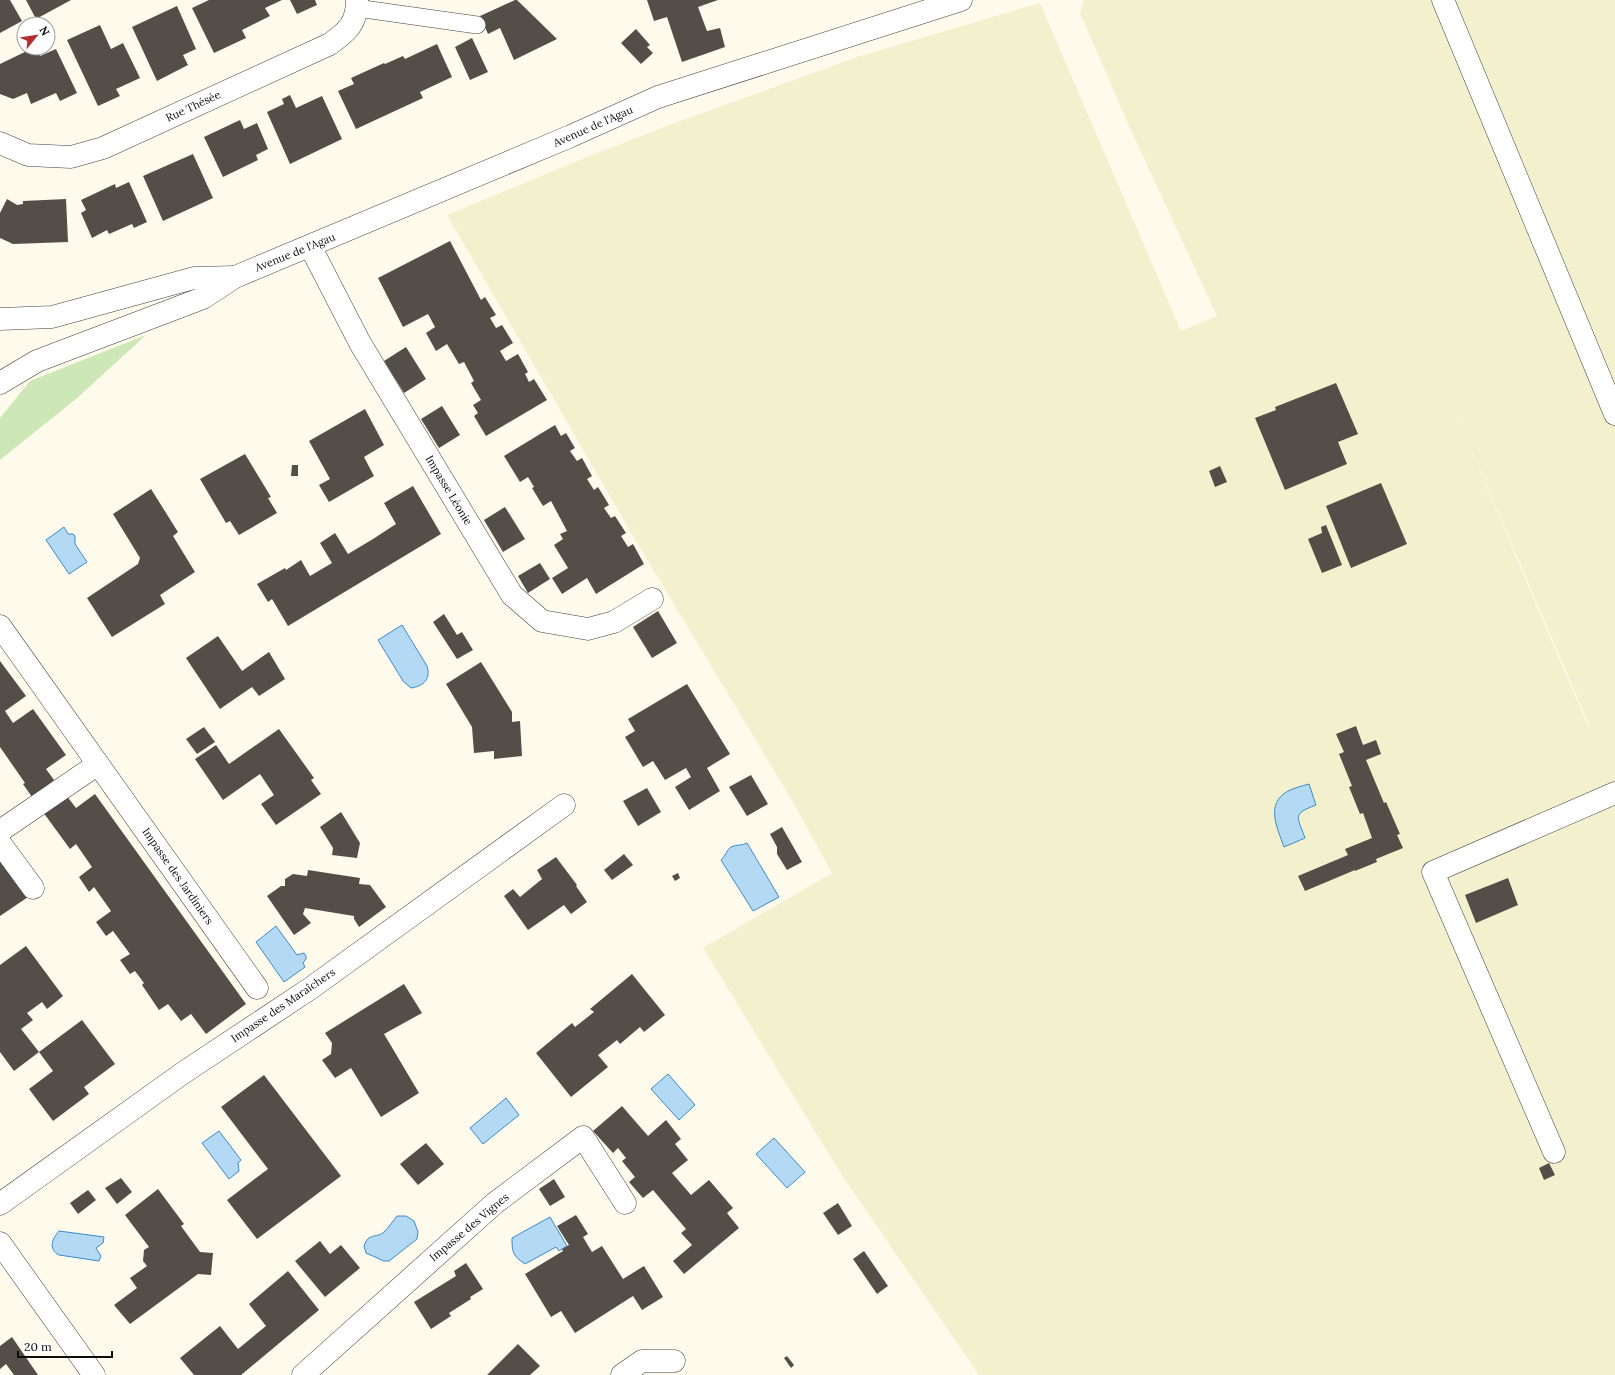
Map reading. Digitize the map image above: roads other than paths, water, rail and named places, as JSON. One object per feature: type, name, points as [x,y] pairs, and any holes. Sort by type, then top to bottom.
[{"type":"street","name":"Avenue de l'Agau","points":[[0,383],[37,361],[203,298],[235,276],[310,246],[658,97],[961,0]]},
{"type":"street","points":[[1443,0],[1615,414]]},
{"type":"street","name":"Rue Thésée","points":[[0,143],[28,155],[43,156],[71,157],[103,148],[330,44],[345,33],[354,21],[357,4]]},
{"type":"street","name":"Impasse Léonie","points":[[310,246],[360,342],[512,595],[542,621],[588,630],[614,622],[652,598]]},
{"type":"street","name":"Avenue de l'Agau","points":[[0,319],[52,317],[194,278],[235,276]]},
{"type":"street","name":"Impasse des Jardiniers","points":[[0,626],[257,988]]},
{"type":"street","points":[[0,831],[98,764]]},
{"type":"street","points":[[1554,1152],[1433,872],[1615,793]]},
{"type":"street","name":"Impasse des Maraîchers","points":[[0,1204],[183,1073],[311,988],[564,805]]},
{"type":"street","points":[[0,843],[33,888]]},
{"type":"street","name":"Impasse des Vignes","points":[[303,1375],[495,1203],[583,1137],[625,1203]]},
{"type":"street","points":[[0,1243],[94,1375]]},
{"type":"street","points":[[622,1375],[642,1361],[674,1361]]},
{"type":"lane","points":[[357,4],[477,25]]},
{"type":"water","points":[[64,527],[68,534],[73,534],[75,536],[75,544],[87,562],[69,574],[46,540]]},
{"type":"water","points":[[402,625],[427,666],[428,671],[427,678],[423,684],[411,688],[403,681],[378,640]]},
{"type":"water","points":[[1309,784],[1316,805],[1303,811],[1298,817],[1305,838],[1284,847],[1276,824],[1275,809],[1277,802],[1281,796],[1288,791]]},
{"type":"water","points":[[747,843],[779,897],[753,911],[721,860],[731,847]]},
{"type":"water","points":[[276,926],[297,955],[304,953],[306,956],[303,963],[305,967],[284,982],[256,942]]},
{"type":"water","points":[[668,1074],[695,1105],[679,1120],[651,1089]]},
{"type":"water","points":[[506,1098],[519,1115],[483,1144],[470,1128]]},
{"type":"water","points":[[219,1131],[241,1160],[238,1163],[239,1171],[229,1179],[202,1143]]},
{"type":"water","points":[[774,1138],[805,1172],[787,1188],[756,1154]]},
{"type":"water","points":[[397,1216],[406,1216],[414,1221],[418,1232],[417,1239],[389,1261],[384,1261],[366,1253],[364,1246],[368,1239],[384,1232]]},
{"type":"water","points":[[550,1217],[567,1246],[559,1251],[556,1247],[525,1264],[514,1254],[512,1238]]},
{"type":"water","points":[[59,1231],[104,1237],[103,1243],[96,1248],[101,1256],[99,1261],[59,1255],[56,1253],[53,1250],[52,1244],[54,1237]]}]
